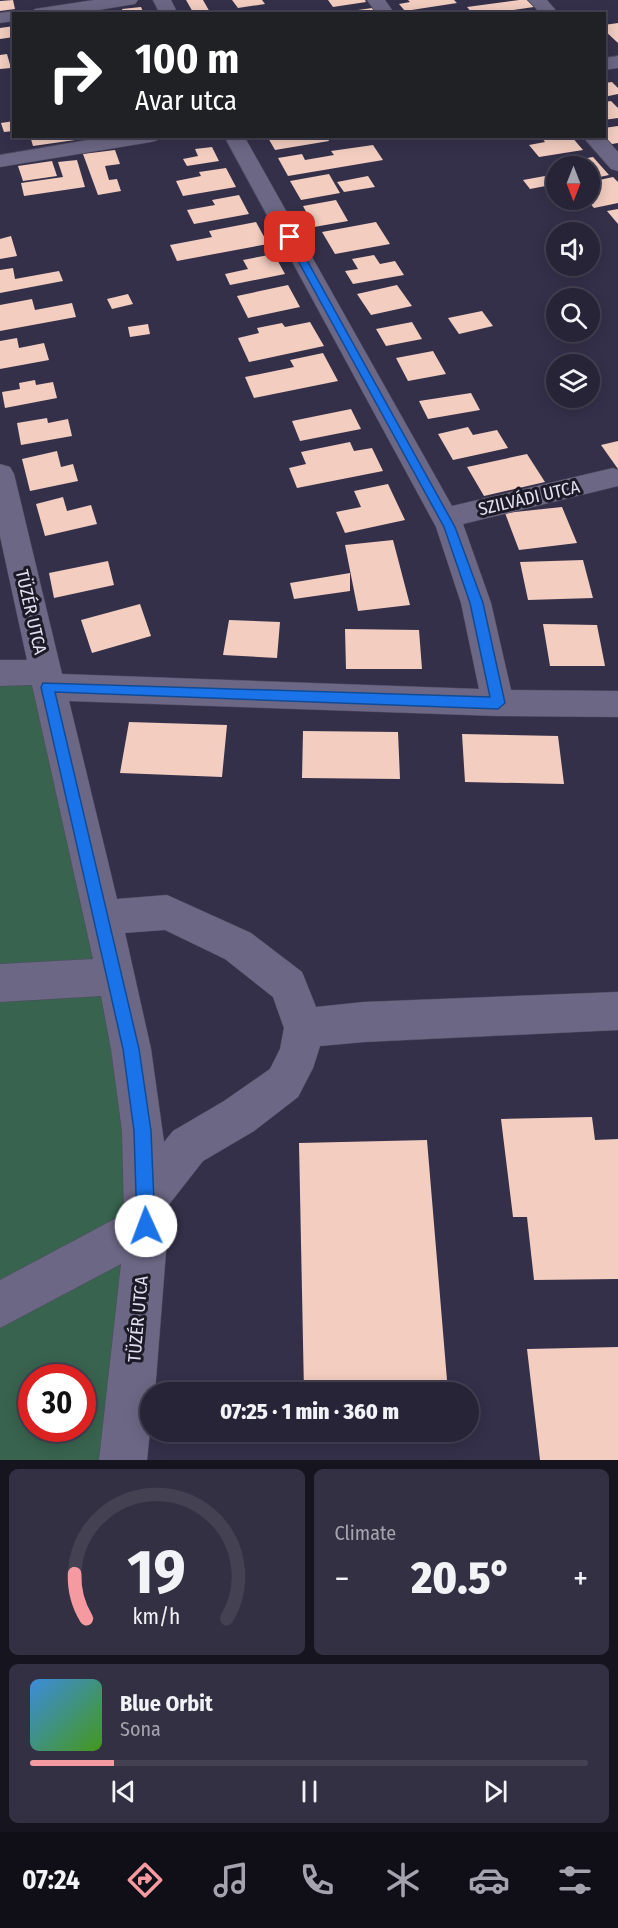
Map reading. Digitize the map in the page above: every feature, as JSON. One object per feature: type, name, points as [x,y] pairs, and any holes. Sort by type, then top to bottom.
[{"type":"street","points":[[47,12],[129,0]]},
{"type":"street","points":[[376,0],[385,12]]},
{"type":"street","points":[[537,0],[549,12]]},
{"type":"street","points":[[0,161],[139,138]]},
{"type":"street","points":[[235,138],[445,518],[476,603],[498,703]]},
{"type":"street","points":[[594,138],[618,165]]},
{"type":"street","name":"TÜZÉR UTCA","points":[[0,474],[116,976],[131,1049],[143,1131],[146,1213],[138,1340],[123,1460]]},
{"type":"street","name":"SZILVÁDI UTCA","points":[[445,518],[613,478]]},
{"type":"street","points":[[0,673],[46,679],[498,703],[618,704]]},
{"type":"street","points":[[0,1305],[146,1213],[188,1146],[239,1116],[284,1083],[299,1054],[304,1028],[288,985],[238,946],[167,912],[102,918]]},
{"type":"street","points":[[0,983],[116,976]]},
{"type":"street","points":[[304,1028],[364,1022],[618,1011]]},
{"type":"green space","points":[[56,672],[151,1125],[132,1460],[0,1460],[0,676]]},
{"type":"building","points":[[13,0],[15,9],[0,11],[0,1]]},
{"type":"building","points":[[186,0],[203,0],[210,12],[193,12]]},
{"type":"building","points":[[232,0],[262,0],[265,4],[238,8]]},
{"type":"building","points":[[328,0],[365,0],[366,2],[333,7]]},
{"type":"building","points":[[408,0],[454,0],[457,3],[405,11],[399,4],[410,2]]},
{"type":"building","points":[[527,0],[534,7],[499,12],[471,12],[467,7]]},
{"type":"building","points":[[141,7],[143,12],[123,12],[122,9]]},
{"type":"building","points":[[372,8],[375,12],[344,12]]},
{"type":"building","points":[[618,23],[618,43],[606,32],[606,25]]},
{"type":"building","points":[[12,26],[12,37],[0,39],[0,28]]},
{"type":"building","points":[[7,54],[11,68],[0,69],[0,55]]},
{"type":"building","points":[[612,82],[618,88],[618,94],[606,97],[606,83]]},
{"type":"building","points":[[611,101],[618,108],[618,118],[606,120],[606,102]]},
{"type":"building","points":[[12,121],[12,131],[4,132],[1,123]]},
{"type":"building","points":[[618,126],[618,143],[612,144],[606,138],[606,128]]},
{"type":"building","points":[[31,138],[74,138],[75,140],[33,146]]},
{"type":"building","points":[[268,138],[327,138],[329,141],[275,150]]},
{"type":"building","points":[[542,138],[573,138],[583,150],[539,157],[529,145],[545,142]]},
{"type":"building","points":[[373,145],[383,160],[288,176],[278,158],[302,154],[305,160],[334,155],[331,151]]},
{"type":"building","points":[[212,147],[219,161],[187,166],[183,159],[198,156],[195,149]]},
{"type":"building","points":[[115,150],[120,164],[105,166],[109,180],[117,179],[121,191],[98,195],[83,154]]},
{"type":"building","points":[[77,160],[85,187],[24,196],[21,183],[63,177],[58,162]]},
{"type":"building","points":[[52,161],[57,176],[23,181],[18,166]]},
{"type":"building","points":[[600,165],[609,175],[600,177]]},
{"type":"building","points":[[226,168],[236,187],[183,196],[176,181],[201,176],[199,172]]},
{"type":"building","points":[[329,174],[340,193],[301,200],[290,181]]},
{"type":"building","points":[[368,176],[375,187],[344,192],[337,182]]},
{"type":"building","points":[[546,176],[546,186],[530,189],[523,180]]},
{"type":"building","points":[[613,177],[618,182],[618,203],[600,207],[600,180]]},
{"type":"building","points":[[239,195],[249,214],[194,224],[187,210],[215,205],[212,200]]},
{"type":"building","points":[[336,200],[348,221],[314,227],[303,206]]},
{"type":"building","points":[[618,209],[618,224],[607,211]]},
{"type":"building","points":[[256,222],[268,244],[177,261],[170,245],[212,237],[209,231]]},
{"type":"building","points":[[376,222],[390,244],[335,254],[322,232]]},
{"type":"building","points":[[11,236],[17,256],[0,259],[0,239]]},
{"type":"building","points":[[274,254],[285,274],[230,285],[225,274],[248,269],[243,260]]},
{"type":"building","points":[[374,255],[380,264],[395,261],[404,275],[353,284],[345,271],[358,269],[352,259]]},
{"type":"building","points":[[13,268],[15,279],[59,271],[63,281],[0,293],[0,270]]},
{"type":"building","points":[[288,285],[300,307],[248,318],[237,296]]},
{"type":"building","points":[[397,285],[412,306],[371,315],[357,294]]},
{"type":"building","points":[[128,294],[133,304],[112,309],[107,299]]},
{"type":"building","points":[[32,299],[35,310],[72,303],[76,317],[0,331],[0,305]]},
{"type":"building","points":[[482,311],[493,326],[459,334],[448,318]]},
{"type":"building","points":[[310,322],[324,346],[249,362],[238,338],[259,333],[257,328],[282,323],[285,327]]},
{"type":"building","points":[[412,322],[422,339],[386,346],[376,329]]},
{"type":"building","points":[[148,324],[150,334],[130,337],[128,327]]},
{"type":"building","points":[[17,338],[19,348],[44,343],[49,360],[0,369],[0,341]]},
{"type":"building","points":[[433,351],[446,374],[408,381],[396,358]]},
{"type":"building","points":[[323,353],[338,381],[254,398],[245,377],[294,367],[290,360]]},
{"type":"building","points":[[35,380],[36,385],[53,382],[57,398],[5,408],[2,392],[20,389],[19,383]]},
{"type":"building","points":[[471,393],[480,410],[428,419],[419,401]]},
{"type":"building","points":[[351,409],[361,429],[300,441],[292,421]]},
{"type":"building","points":[[47,418],[48,423],[68,419],[72,436],[21,445],[17,423]]},
{"type":"building","points":[[468,427],[473,435],[497,430],[508,448],[453,460],[438,434]]},
{"type":"building","points":[[618,441],[618,469],[601,445]]},
{"type":"building","points":[[350,442],[354,451],[372,448],[383,471],[297,488],[289,468],[306,464],[301,452]]},
{"type":"building","points":[[57,451],[61,467],[73,464],[78,481],[30,491],[22,459]]},
{"type":"building","points":[[527,454],[545,482],[484,496],[467,467]]},
{"type":"building","points":[[388,484],[405,520],[345,533],[336,512],[361,507],[354,491]]},
{"type":"building","points":[[63,497],[67,511],[91,505],[97,524],[45,536],[36,504]]},
{"type":"building","points":[[562,507],[577,543],[519,550],[505,513]]},
{"type":"building","points":[[393,540],[410,605],[358,611],[345,545]]},
{"type":"building","points":[[583,560],[593,598],[528,600],[520,562]]},
{"type":"building","points":[[108,561],[114,585],[54,598],[49,573]]},
{"type":"building","points":[[350,573],[350,591],[294,599],[290,583]]},
{"type":"building","points":[[140,604],[151,636],[92,653],[81,620]]},
{"type":"building","points":[[229,620],[280,622],[277,658],[223,655]]},
{"type":"building","points":[[543,624],[597,625],[605,666],[550,666]]},
{"type":"building","points":[[345,629],[419,630],[422,669],[346,669]]},
{"type":"building","points":[[129,722],[227,725],[222,777],[120,773]]},
{"type":"building","points":[[303,731],[398,732],[400,779],[302,778]]},
{"type":"building","points":[[462,734],[558,736],[564,784],[465,782]]},
{"type":"building","points":[[592,1117],[595,1140],[618,1139],[618,1279],[534,1280],[527,1217],[513,1217],[501,1119]]},
{"type":"building","points":[[427,1140],[447,1382],[304,1382],[299,1143]]},
{"type":"building","points":[[618,1347],[618,1460],[540,1460],[527,1349]]},
{"type":"route","points":[[146,1226],[143,1131],[131,1049],[116,976],[47,687],[498,703],[476,603],[450,527],[290,237]]}]
